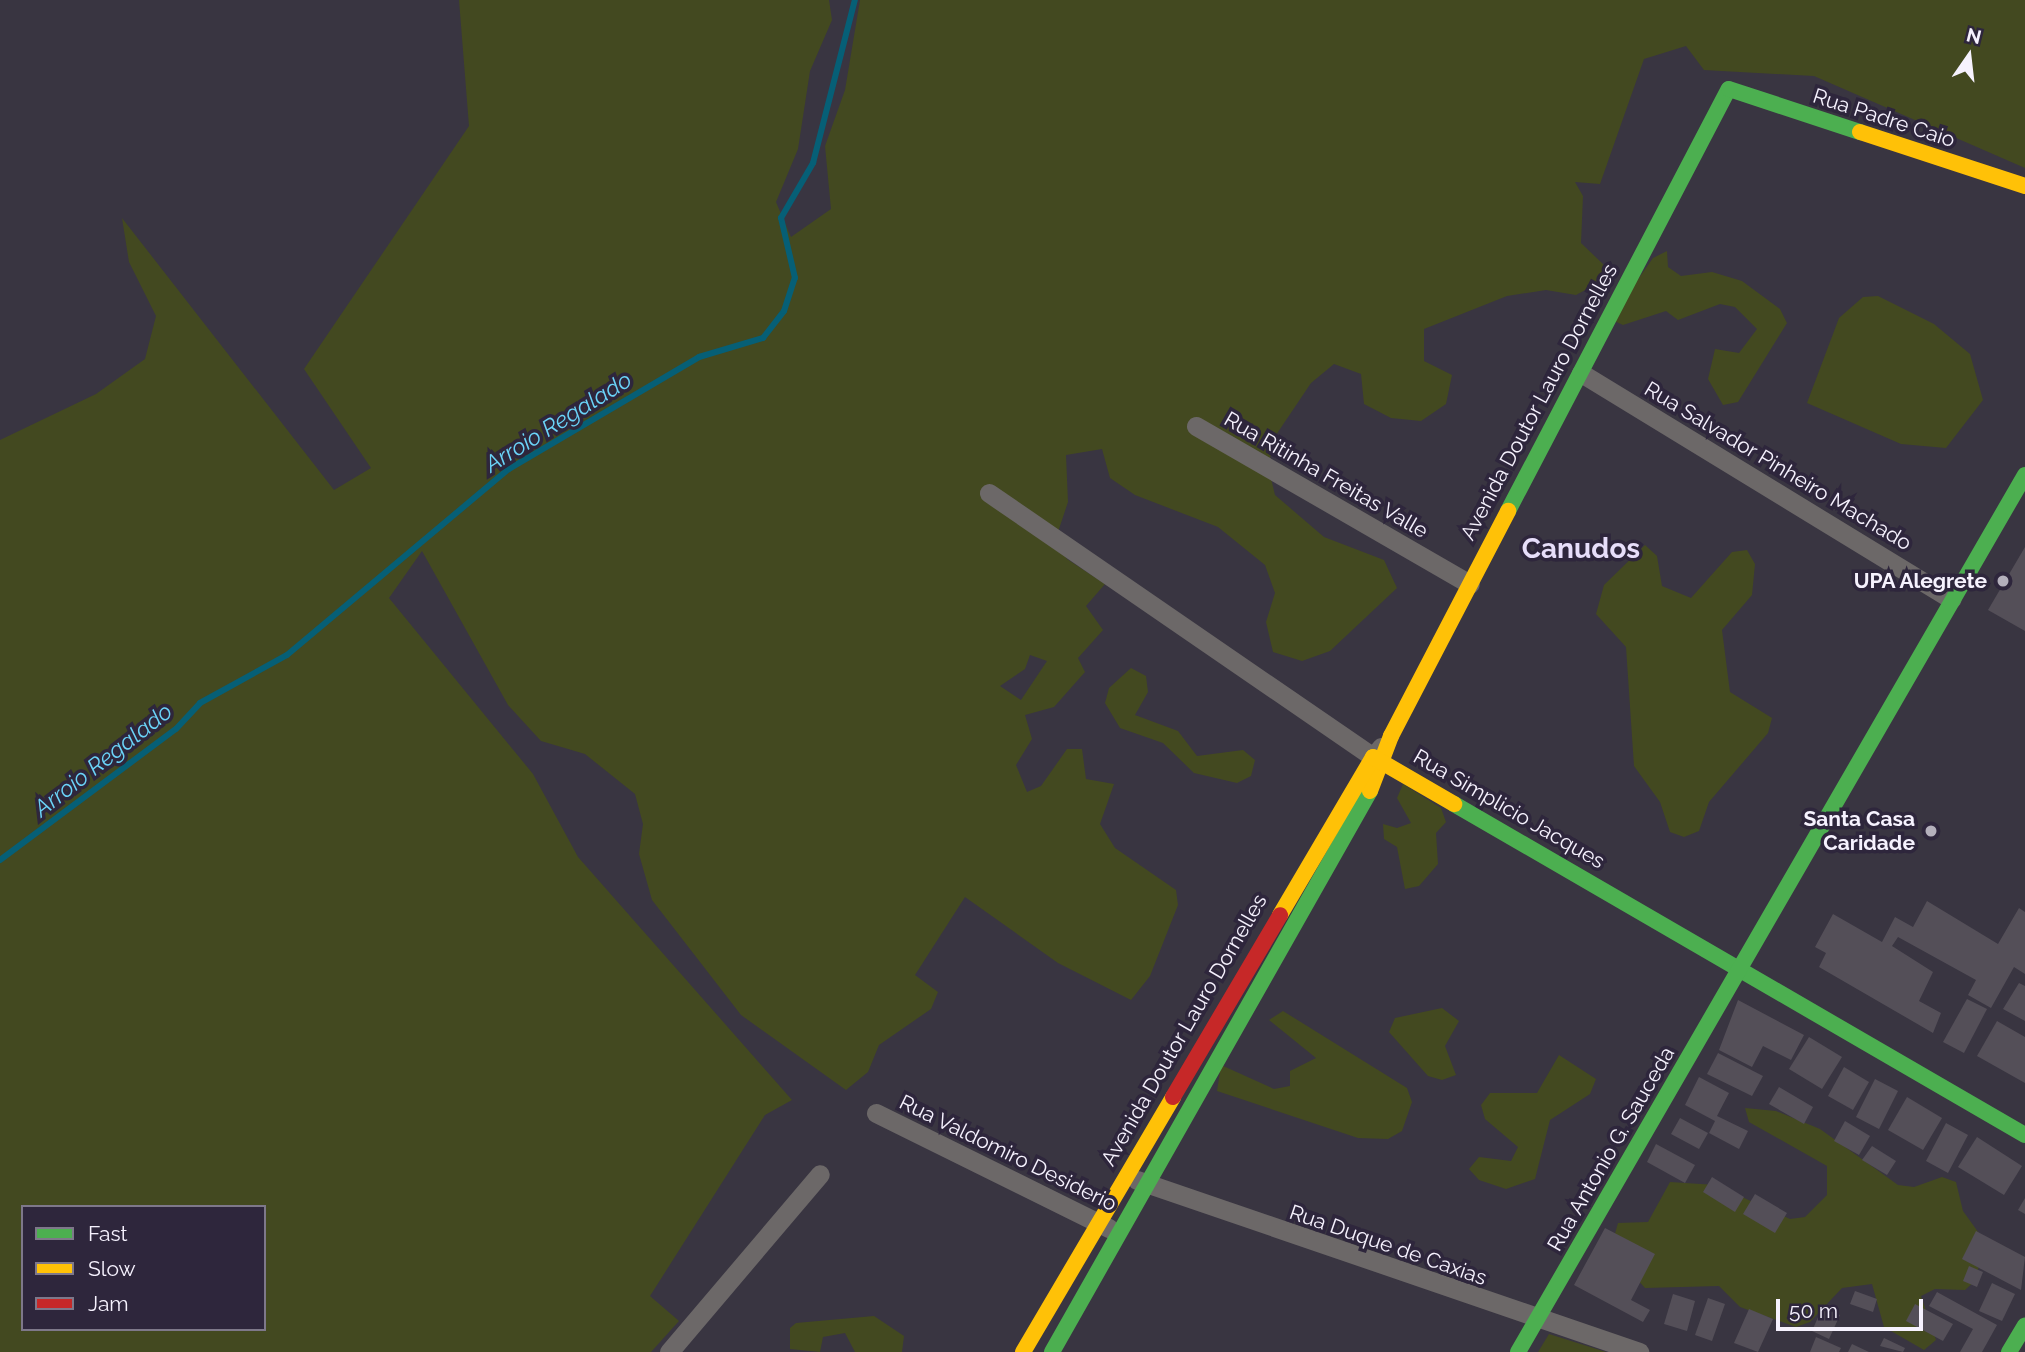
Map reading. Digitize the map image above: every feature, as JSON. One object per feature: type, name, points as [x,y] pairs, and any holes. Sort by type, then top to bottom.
[{"type":"street","name":"Rua Padre Caio","points":[[1729,89],[2025,186]]},
{"type":"street","name":"Avenida Doutor Lauro Dornelles","points":[[1052,1352],[1147,1185],[1391,736],[1729,89]]},
{"type":"street","name":"Rua Salvador Pinheiro Machado","points":[[1581,373],[1951,598]]},
{"type":"street","name":"Rua Ritinha Freitas Valle","points":[[1196,426],[1469,584]]},
{"type":"street","name":"Rua Antonio G. Sauceda","points":[[1518,1352],[1951,598],[2025,475]]},
{"type":"street","name":"Rua Simplicio Jacques","points":[[989,493],[1378,760],[1740,967],[2025,1135]]},
{"type":"street","name":"Avenida Doutor Lauro Dornelles","points":[[1023,1352],[1099,1224],[1125,1174],[1378,760]]},
{"type":"street","name":"Rua Valdomiro Desiderio","points":[[876,1113],[1120,1233]]},
{"type":"street","points":[[669,1352],[820,1174]]},
{"type":"street","name":"Rua Duque de Caxias","points":[[1125,1174],[1147,1185],[1536,1321],[1639,1352]]},
{"type":"street","points":[[2009,1352],[2025,1325]]},
{"type":"green space","points":[[459,0],[829,0],[832,20],[810,71],[798,149],[776,202],[791,237],[831,209],[825,146],[845,90],[860,0],[2025,0],[2025,168],[1814,76],[1704,70],[1686,46],[1644,59],[1600,184],[1575,182],[1583,196],[1581,243],[1604,265],[1602,281],[1576,295],[1546,290],[1507,296],[1424,329],[1424,361],[1452,375],[1446,404],[1421,421],[1391,418],[1364,404],[1361,374],[1334,364],[1311,383],[1276,435],[1268,466],[1275,495],[1324,537],[1384,560],[1397,588],[1330,651],[1302,661],[1273,652],[1266,622],[1275,593],[1265,565],[1218,527],[1135,495],[1110,478],[1102,449],[1066,455],[1068,502],[1055,541],[1067,559],[1105,584],[1086,606],[1103,630],[1078,658],[1085,672],[1054,707],[1025,715],[1032,739],[1016,765],[1027,792],[1041,786],[1067,749],[1082,749],[1086,779],[1114,784],[1100,824],[1115,848],[1176,890],[1178,905],[1150,976],[1131,1000],[1058,963],[965,897],[915,975],[938,992],[931,1009],[879,1045],[868,1072],[846,1090],[741,1015],[652,900],[639,854],[643,824],[635,794],[585,754],[541,741],[508,705],[422,551],[389,598],[533,774],[578,857],[792,1100],[765,1115],[650,1296],[679,1321],[651,1352],[0,1352],[0,440],[96,394],[145,359],[156,316],[129,262],[122,218],[334,490],[371,468],[304,369],[469,126]],"holes":[[[1030,655],[1047,661],[1021,700],[1000,686],[1025,669]]]},
{"type":"green space","points":[[1667,251],[1668,267],[1681,276],[1712,272],[1742,281],[1780,309],[1787,323],[1738,402],[1723,405],[1708,379],[1715,349],[1739,353],[1757,329],[1735,307],[1720,304],[1678,320],[1666,311],[1623,325],[1610,319],[1653,258]]},
{"type":"green space","points":[[1878,296],[1934,324],[1970,354],[1983,400],[1946,448],[1901,444],[1807,403],[1839,318],[1863,297]]},
{"type":"green space","points":[[1645,545],[1657,556],[1662,586],[1691,598],[1732,552],[1747,550],[1755,564],[1752,595],[1722,630],[1730,692],[1772,718],[1768,733],[1709,802],[1699,831],[1684,837],[1670,832],[1660,802],[1634,766],[1626,647],[1596,614],[1604,585]]},
{"type":"green space","points":[[1131,668],[1146,676],[1148,692],[1135,715],[1178,731],[1197,756],[1243,750],[1255,760],[1251,776],[1237,783],[1194,773],[1163,743],[1120,728],[1105,703],[1109,688]]},
{"type":"green space","points":[[1403,784],[1441,808],[1446,822],[1436,833],[1438,864],[1419,886],[1405,889],[1397,847],[1384,839],[1383,824],[1397,828],[1411,823],[1397,798]]},
{"type":"green space","points":[[1442,1008],[1459,1021],[1445,1046],[1456,1075],[1442,1080],[1428,1076],[1389,1032],[1395,1018]]},
{"type":"green space","points":[[1283,1011],[1407,1088],[1412,1102],[1402,1131],[1388,1139],[1358,1138],[1217,1091],[1221,1065],[1274,1089],[1290,1086],[1290,1071],[1316,1058],[1269,1020]]},
{"type":"green space","points":[[1559,1055],[1596,1079],[1590,1094],[1550,1120],[1535,1179],[1506,1189],[1479,1180],[1469,1169],[1479,1157],[1511,1161],[1518,1147],[1485,1119],[1481,1105],[1490,1093],[1537,1093]]},
{"type":"green space","points":[[1745,1108],[1776,1111],[1820,1129],[1898,1185],[1914,1187],[1942,1177],[1956,1182],[1963,1211],[1981,1236],[1979,1265],[1976,1280],[1965,1290],[1935,1289],[1921,1296],[1936,1340],[1924,1350],[1884,1327],[1872,1284],[1842,1288],[1810,1322],[1796,1327],[1740,1307],[1719,1286],[1645,1288],[1625,1266],[1614,1237],[1618,1223],[1648,1222],[1670,1182],[1716,1185],[1790,1219],[1805,1217],[1827,1195],[1827,1166],[1749,1122]]},
{"type":"green space","points":[[874,1316],[904,1336],[902,1352],[855,1352],[845,1333],[823,1337],[820,1352],[790,1349],[790,1328],[796,1323]]},
{"type":"green space","points":[[1549,1334],[1606,1352],[1538,1352]]},
{"type":"building","points":[[2025,547],[2025,631],[1988,610]]},
{"type":"building","points":[[1927,901],[1998,944],[2019,908],[2025,912],[2025,974],[2014,967],[1991,1008],[1968,995],[1976,980],[1898,937],[1892,946],[1933,972],[1919,1001],[1941,1013],[1933,1033],[1819,967],[1826,953],[1815,947],[1833,914],[1882,942],[1895,917],[1913,927]]},
{"type":"building","points":[[2019,983],[2025,986],[2025,1021],[2003,1009]]},
{"type":"building","points":[[1967,999],[1987,1009],[1964,1053],[1943,1042]]},
{"type":"building","points":[[1738,1000],[1804,1035],[1791,1060],[1763,1046],[1752,1067],[1719,1050]]},
{"type":"building","points":[[1997,1021],[2025,1037],[2025,1083],[1977,1056]]},
{"type":"building","points":[[1809,1037],[1842,1057],[1822,1089],[1789,1069]]},
{"type":"building","points":[[1718,1053],[1763,1076],[1752,1096],[1707,1074]]},
{"type":"building","points":[[1844,1067],[1869,1082],[1853,1110],[1828,1096]]},
{"type":"building","points":[[1699,1077],[1729,1093],[1717,1116],[1748,1131],[1739,1149],[1709,1133],[1715,1121],[1685,1105]]},
{"type":"building","points":[[1875,1079],[1898,1091],[1879,1129],[1856,1117]]},
{"type":"building","points":[[1779,1087],[1813,1107],[1804,1124],[1769,1104]]},
{"type":"building","points":[[1907,1097],[1942,1118],[1923,1150],[1888,1130]]},
{"type":"building","points":[[1680,1118],[1708,1133],[1699,1149],[1671,1134]]},
{"type":"building","points":[[1845,1121],[1870,1136],[1859,1155],[1834,1141]]},
{"type":"building","points":[[1946,1123],[1968,1135],[1948,1173],[1926,1161]]},
{"type":"building","points":[[1977,1137],[2022,1166],[2004,1195],[1958,1167]]},
{"type":"building","points":[[1656,1144],[1695,1165],[1685,1183],[1647,1162]]},
{"type":"building","points":[[1872,1146],[1896,1161],[1887,1175],[1862,1160]]},
{"type":"building","points":[[1712,1177],[1744,1197],[1735,1212],[1703,1192]]},
{"type":"building","points":[[1755,1194],[1787,1213],[1775,1233],[1743,1214]]},
{"type":"building","points":[[2025,1198],[2025,1214],[2018,1210]]},
{"type":"building","points":[[1605,1228],[1655,1254],[1631,1300],[1650,1310],[1643,1322],[1574,1285]]},
{"type":"building","points":[[1976,1231],[2025,1257],[2021,1290],[1962,1259]]},
{"type":"building","points":[[1969,1266],[1983,1272],[1977,1287],[1963,1281]]},
{"type":"building","points":[[1992,1283],[2015,1294],[2002,1321],[1979,1311]]},
{"type":"building","points":[[1855,1291],[1877,1299],[1873,1312],[1850,1304]]},
{"type":"building","points":[[1937,1292],[1997,1325],[1982,1352],[1960,1352],[1973,1329],[1929,1306]]},
{"type":"building","points":[[1673,1294],[1695,1301],[1687,1331],[1664,1324]]},
{"type":"building","points":[[1708,1298],[1725,1304],[1712,1341],[1695,1335]]},
{"type":"building","points":[[1915,1304],[1953,1324],[1943,1341],[1906,1321]]},
{"type":"building","points":[[1822,1308],[1840,1315],[1829,1339],[1812,1331]]},
{"type":"building","points":[[1749,1309],[1773,1319],[1758,1352],[1734,1343]]},
{"type":"building","points":[[1816,1337],[1841,1348],[1839,1352],[1810,1352]]},
{"type":"building","points":[[1884,1338],[1905,1348],[1903,1352],[1880,1346]]},
{"type":"building","points":[[1852,1344],[1869,1352],[1848,1352]]},
{"type":"waterway","name":"Arroio Regalado","points":[[0,860],[176,729],[200,703],[287,655],[509,469],[699,357],[763,338],[784,311],[795,278],[781,218],[813,163],[855,0]]},
{"type":"traffic: fast","points":[[1508,511],[1729,89],[1860,132]]},
{"type":"traffic: fast","points":[[1518,1352],[2025,475]]},
{"type":"traffic: fast","points":[[1052,1352],[1370,791]]},
{"type":"traffic: fast","points":[[1454,804],[2025,1135]]},
{"type":"traffic: fast","points":[[2009,1352],[2025,1325]]},
{"type":"traffic: slow","points":[[1860,132],[2025,186]]},
{"type":"traffic: slow","points":[[1370,791],[1391,736],[1508,511]]},
{"type":"traffic: slow","points":[[1280,915],[1373,757],[1454,804]]},
{"type":"traffic: slow","points":[[1023,1352],[1173,1097]]},
{"type":"traffic: jam","points":[[1173,1097],[1280,915]]},
{"type":"place","name":"UPA Alegrete","points":[[2003,581]]},
{"type":"place","name":"Santa Casa Caridade","points":[[1931,831]]},
{"type":"district","name":"Canudos","points":[[1581,549]]}]
